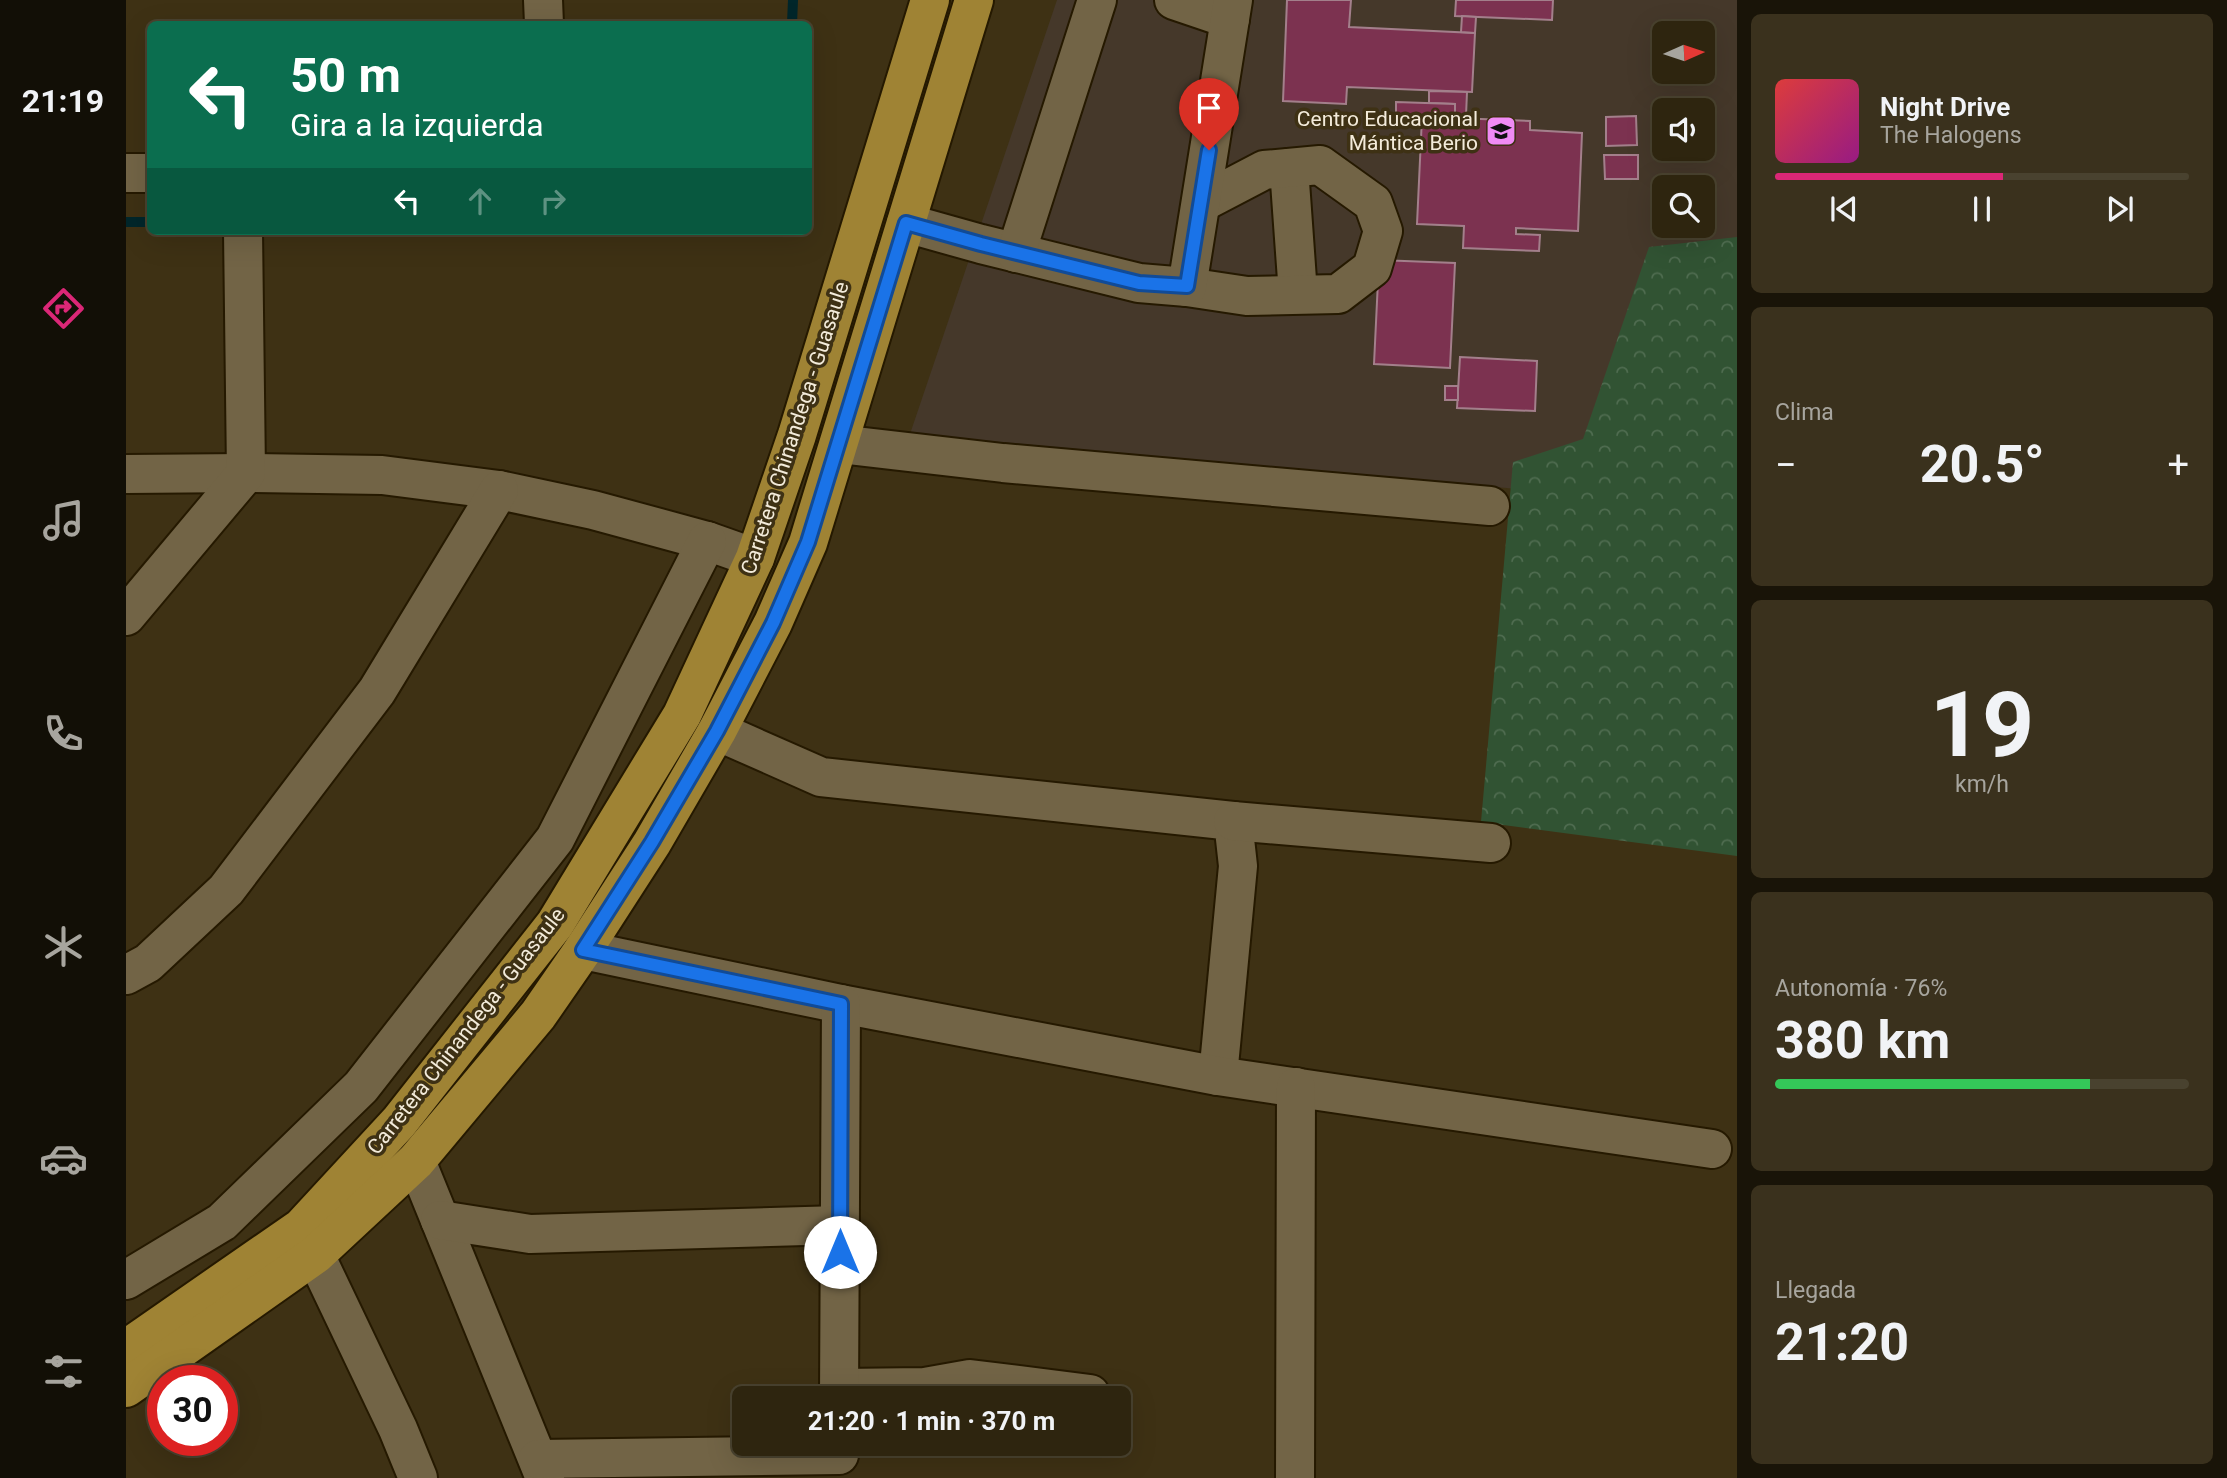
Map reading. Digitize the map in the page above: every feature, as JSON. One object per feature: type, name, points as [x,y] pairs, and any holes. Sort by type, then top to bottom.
[{"type":"highway","name":"Carretera Chinandega - Guasaule","points":[[126,1349],[302,1227],[399,1122],[555,924],[682,716],[755,558],[797,435],[930,0]]},
{"type":"highway","name":"Carretera Chinandega - Guasaule","points":[[126,1388],[315,1255],[416,1161],[538,1015],[652,842],[717,731],[773,623],[808,542],[974,0]]},
{"type":"street","points":[[544,0],[544,21]]},
{"type":"street","points":[[1016,253],[1097,0]]},
{"type":"street","points":[[1174,0],[1232,9],[1187,286]]},
{"type":"street","points":[[906,223],[1139,283],[1187,286],[1247,296],[1338,294],[1372,268],[1383,231],[1373,203],[1320,165],[1264,170],[1201,203]]},
{"type":"street","points":[[1289,168],[1298,295]]},
{"type":"street","points":[[126,173],[147,173]]},
{"type":"street","points":[[126,616],[246,472],[243,235]]},
{"type":"street","points":[[839,444],[1003,463],[1490,506]]},
{"type":"street","points":[[126,474],[246,472],[382,475],[499,490],[593,510],[707,541],[755,558]]},
{"type":"street","points":[[126,975],[148,963],[226,890],[377,691],[499,490]]},
{"type":"street","points":[[126,1280],[222,1222],[370,1077],[555,839],[707,541]]},
{"type":"street","points":[[717,731],[821,777],[1233,821],[1491,844]]},
{"type":"street","points":[[1218,1076],[1238,866],[1233,821]]},
{"type":"street","points":[[583,950],[841,1004],[1218,1076],[1712,1149]]},
{"type":"street","points":[[839,1386],[841,1004]]},
{"type":"street","points":[[1295,1478],[1296,1087]]},
{"type":"street","points":[[416,1161],[541,1468],[839,1459]]},
{"type":"street","points":[[440,1220],[530,1234],[840,1225]]},
{"type":"street","points":[[315,1255],[398,1429],[418,1478]]},
{"type":"street","points":[[931,1386],[970,1379],[1026,1386]]},
{"type":"shaded area","points":[[1057,0],[1737,0],[1737,509],[910,434]]},
{"type":"green space","points":[[1737,237],[1737,856],[1481,822],[1513,462],[1583,439],[1649,247]]},
{"type":"building","points":[[1287,0],[1351,0],[1349,27],[1475,33],[1472,92],[1347,87],[1346,104],[1283,101]]},
{"type":"building","points":[[1456,0],[1553,0],[1552,20],[1455,16]]},
{"type":"building","points":[[1462,16],[1476,17],[1475,33],[1461,32]]},
{"type":"building","points":[[1429,91],[1467,92],[1466,116],[1455,115],[1455,104],[1429,103]]},
{"type":"building","points":[[1396,102],[1455,104],[1455,118],[1530,121],[1530,130],[1582,133],[1578,231],[1516,228],[1516,234],[1540,235],[1539,251],[1463,248],[1464,226],[1417,224],[1422,117],[1396,115]]},
{"type":"building","points":[[1636,116],[1637,145],[1606,146],[1606,117]]},
{"type":"building","points":[[1604,155],[1638,155],[1638,179],[1605,179]]},
{"type":"building","points":[[1379,260],[1455,263],[1450,368],[1374,364]]},
{"type":"building","points":[[1460,357],[1537,361],[1535,411],[1457,408]]},
{"type":"building","points":[[1445,386],[1458,386],[1458,400],[1445,400]]},
{"type":"waterway","points":[[792,21],[793,0]]},
{"type":"waterway","points":[[126,222],[147,222]]},
{"type":"place","name":"Centro Educacional Mántica Berio","points":[[1501,131]]},
{"type":"route","points":[[840,1252],[841,1004],[583,950],[652,842],[717,731],[773,623],[808,542],[906,223],[1139,283],[1187,286],[1209,150]]}]
